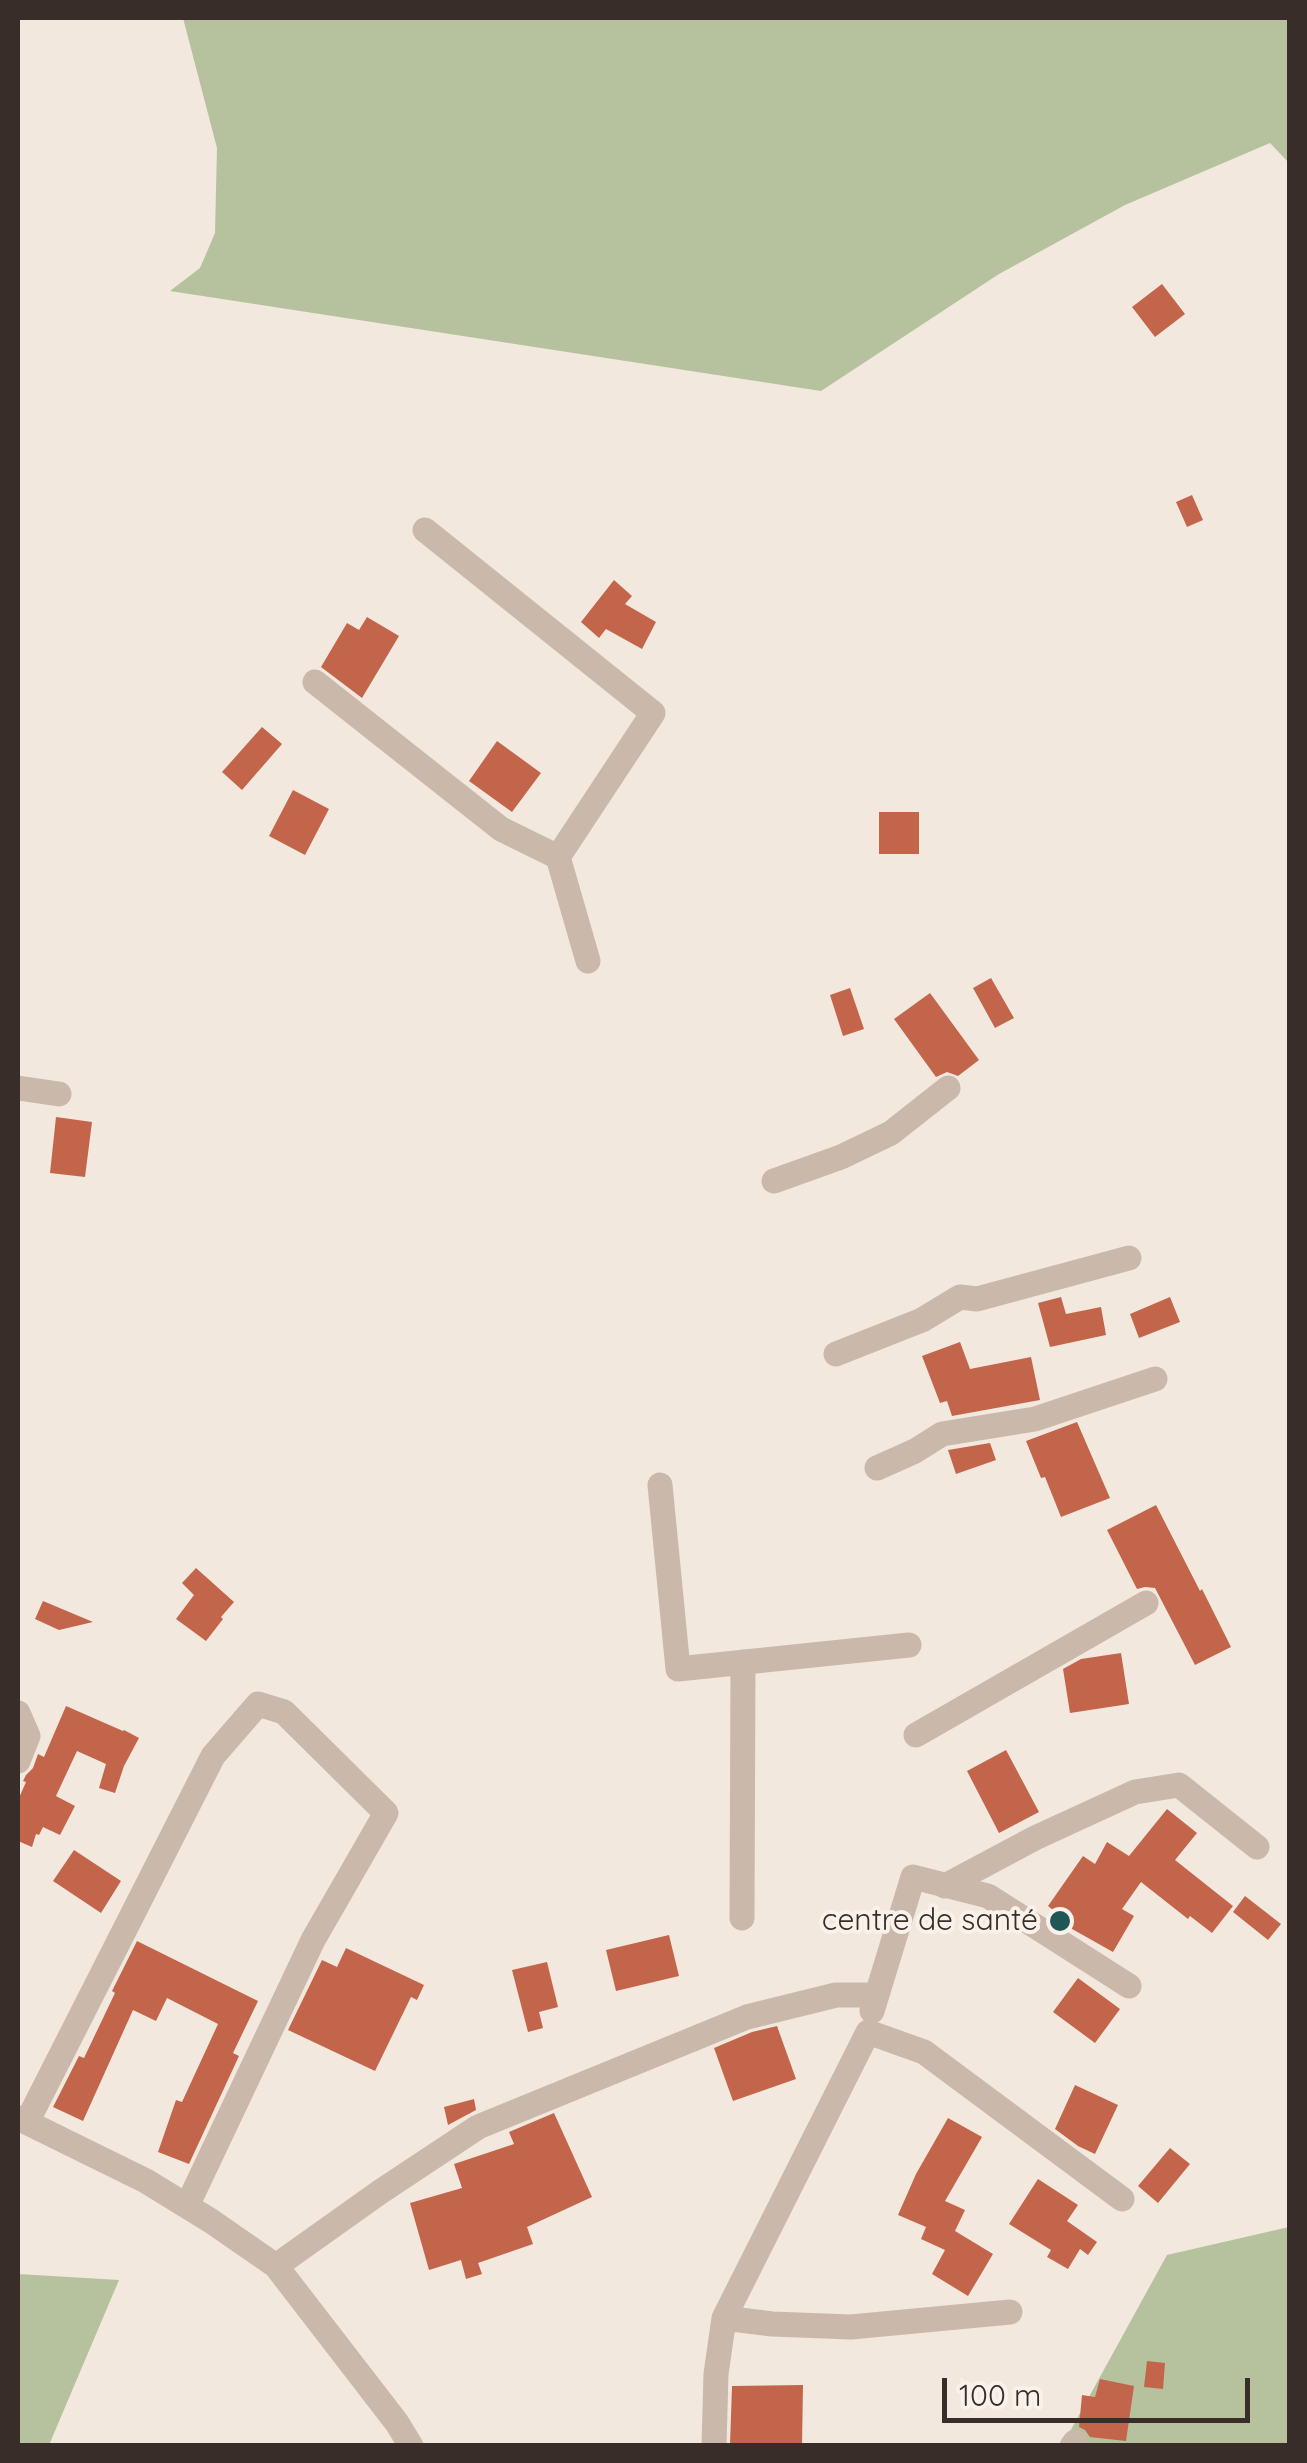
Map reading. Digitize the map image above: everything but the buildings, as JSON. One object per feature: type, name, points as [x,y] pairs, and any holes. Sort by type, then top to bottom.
[{"type":"street","points":[[426,530],[653,714],[558,856]]},
{"type":"street","points":[[315,682],[501,829],[558,856],[588,961]]},
{"type":"street","points":[[18,1088],[59,1094]]},
{"type":"street","points":[[774,1181],[841,1157],[891,1133],[948,1088]]},
{"type":"street","points":[[836,1354],[922,1320],[960,1297],[977,1299],[1129,1258]]},
{"type":"street","points":[[876,1468],[942,1434],[1035,1419],[1155,1378]]},
{"type":"street","points":[[660,1485],[678,1668],[909,1645]]},
{"type":"street","points":[[916,1735],[1146,1604]]},
{"type":"street","points":[[742,1918],[743,1662]]},
{"type":"street","points":[[187,2206],[313,1940],[386,1813],[284,1712],[258,1704],[213,1756],[22,2120],[146,2181],[276,2266],[397,2422],[411,2446]]},
{"type":"street","points":[[18,1713],[28,1736],[18,1761]]},
{"type":"street","points":[[945,1886],[1134,1792],[1179,1785],[1257,1846]]},
{"type":"street","points":[[714,2446],[716,2374],[724,2318],[868,2032],[875,1995],[912,1877],[988,1896],[1129,1986]]},
{"type":"street","points":[[276,2266],[478,2127],[747,2017],[836,1995],[875,1995]]},
{"type":"street","points":[[868,2032],[924,2052],[1122,2199]]},
{"type":"street","points":[[724,2318],[851,2327],[1010,2312]]},
{"type":"green space","points":[[183,18],[1289,18],[1289,163],[1270,143],[1125,205],[999,274],[821,391],[170,291],[200,268],[215,233],[217,148]]},
{"type":"green space","points":[[1289,2227],[1289,2445],[1062,2446],[1167,2255]]},
{"type":"green space","points":[[18,2274],[119,2280],[49,2445],[18,2445]]},
{"type":"place","name":"centre de santé","points":[[1060,1921]]}]
